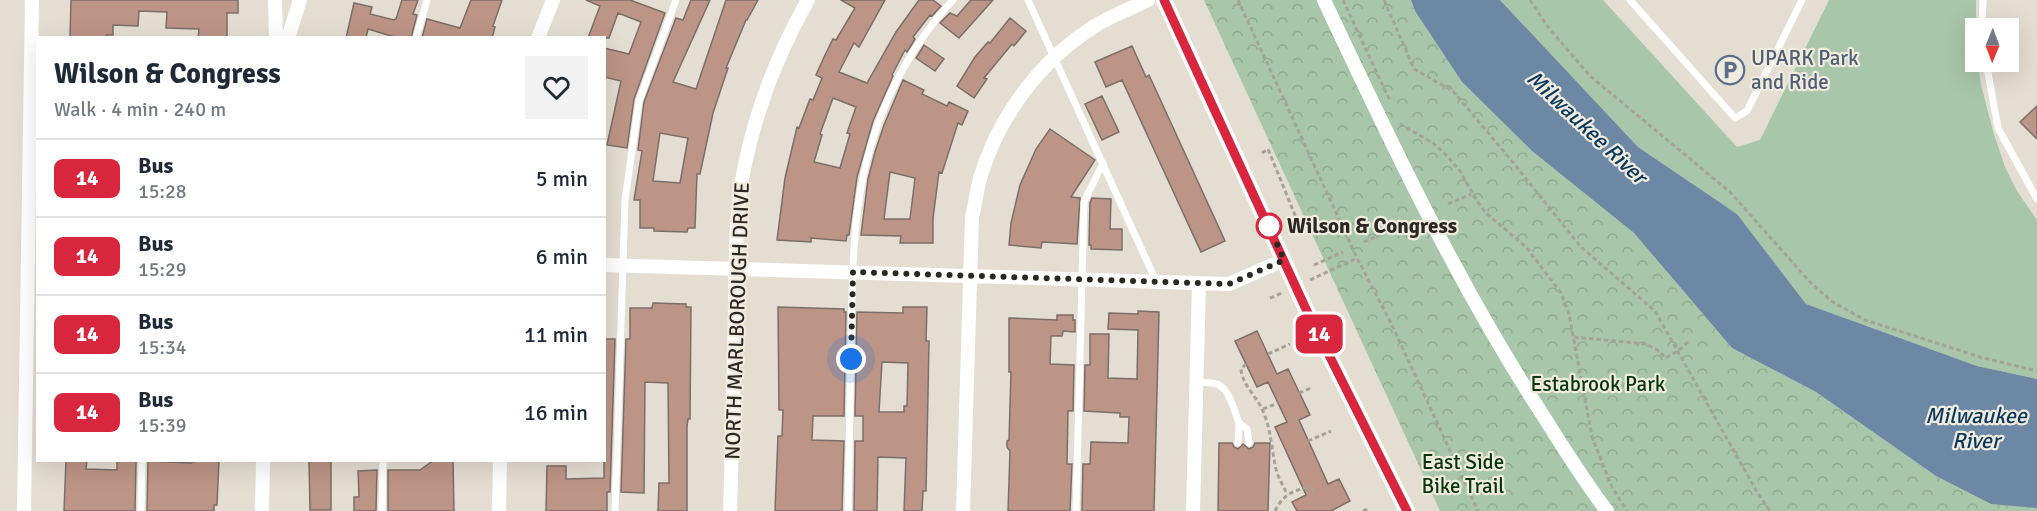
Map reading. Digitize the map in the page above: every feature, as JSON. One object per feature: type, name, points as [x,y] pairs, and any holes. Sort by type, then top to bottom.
[{"type":"street","points":[[24,511],[32,0]]},
{"type":"street","points":[[275,0],[276,36]]},
{"type":"street","points":[[289,36],[300,0]]},
{"type":"street","points":[[539,36],[553,0]]},
{"type":"street","name":"NORTH MARLBOROUGH DRIVE","points":[[730,511],[736,268],[743,170],[770,75],[808,0]]},
{"type":"street","points":[[963,511],[972,216],[982,172],[1005,120],[1027,87],[1054,58],[1094,27],[1148,0]]},
{"type":"street","points":[[1164,0],[1284,260],[1407,511]]},
{"type":"street","points":[[1324,0],[1414,189],[1461,280],[1512,368],[1586,483],[1607,511]]},
{"type":"street","points":[[606,265],[1229,284],[1284,260]]},
{"type":"street","points":[[1193,511],[1199,284]]},
{"type":"street","points":[[262,511],[263,462]]},
{"type":"street","points":[[499,511],[500,462]]},
{"type":"lane","points":[[417,36],[427,0]]},
{"type":"lane","points":[[615,511],[625,200],[639,101],[676,0]]},
{"type":"lane","points":[[848,511],[853,272],[858,207],[875,130],[888,95],[912,53],[953,0]]},
{"type":"lane","points":[[1028,0],[1157,282]]},
{"type":"lane","points":[[1630,0],[1735,118],[1747,111],[1802,0]]},
{"type":"lane","points":[[1982,18],[1983,0]]},
{"type":"lane","points":[[1988,72],[1998,128],[2037,199]]},
{"type":"lane","points":[[1076,511],[1084,202],[1103,163]]},
{"type":"lane","points":[[1196,382],[1217,384],[1229,397],[1239,423],[1238,443]]},
{"type":"lane","points":[[1239,423],[1247,429],[1249,443]]},
{"type":"lane","points":[[141,511],[142,462]]},
{"type":"lane","points":[[382,511],[383,462]]},
{"type":"path","points":[[1238,0],[1357,258],[1390,321],[1478,511]]},
{"type":"path","points":[[1343,0],[1391,105]]},
{"type":"path","points":[[1384,0],[1414,69],[1453,92],[1581,247],[1655,311],[1770,511]]},
{"type":"path","points":[[1530,0],[1548,27],[1590,75],[1730,192],[1809,281],[1831,301],[1865,320],[1980,357],[2037,371]]},
{"type":"path","points":[[1396,115],[1401,126],[1433,143],[1448,156],[1487,214],[1526,247],[1561,293],[1569,314],[1592,437],[1612,487],[1627,511]]},
{"type":"path","points":[[1262,153],[1268,149],[1297,220]]},
{"type":"path","points":[[1448,204],[1472,194]]},
{"type":"path","points":[[1364,242],[1397,227]]},
{"type":"path","points":[[1314,265],[1343,252]]},
{"type":"path","points":[[1312,279],[1357,258]]},
{"type":"path","points":[[1270,298],[1282,293]]},
{"type":"path","points":[[1574,338],[1641,343],[1651,346],[1665,358],[1678,351],[1689,341]]},
{"type":"path","points":[[1268,354],[1290,344]]},
{"type":"path","points":[[1246,364],[1241,369],[1243,381],[1262,409],[1270,431],[1276,468],[1287,495]]},
{"type":"path","points":[[1299,393],[1311,388]]},
{"type":"path","points":[[1262,409],[1278,403]]},
{"type":"path","points":[[1308,441],[1331,431]]},
{"type":"path","points":[[1275,511],[1287,495],[1308,488],[1314,491]]},
{"type":"path","points":[[1363,511],[1368,509]]},
{"type":"green space","name":"Estabrook Park","points":[[1204,0],[1411,0],[1415,11],[1462,82],[1532,151],[1634,233],[1732,348],[1816,392],[1936,476],[1991,504],[2037,506],[2037,511],[1440,511]]},
{"type":"green space","points":[[1500,0],[1603,0],[1737,147],[1760,140],[1829,0],[1976,0],[1976,18],[1965,18],[1965,72],[1979,72],[1993,131],[2005,167],[2017,191],[2037,220],[2037,379],[1977,366],[1806,304],[1737,214],[1638,147]]},
{"type":"water","name":"Milwaukee River","points":[[1411,0],[1500,0],[1638,147],[1737,214],[1806,304],[1977,366],[2037,379],[2037,508],[1991,504],[1936,476],[1816,392],[1732,348],[1634,233],[1532,151],[1462,82],[1415,11]]},
{"type":"building","points":[[71,0],[238,0],[238,13],[227,13],[227,36],[198,36],[199,29],[166,28],[167,12],[139,11],[138,26],[113,25],[113,35],[70,36]]},
{"type":"building","points":[[402,0],[418,0],[413,14],[417,15],[412,36],[391,36],[368,29],[366,36],[346,36],[354,3],[372,7],[370,14],[396,19]]},
{"type":"building","points":[[471,0],[502,0],[493,26],[495,27],[493,36],[423,36],[427,19],[460,28]]},
{"type":"building","points":[[586,0],[630,0],[665,13],[634,99],[627,148],[607,145],[621,81],[606,77],[606,48],[629,54],[641,22],[618,13],[609,38],[589,36],[600,6]]},
{"type":"building","points":[[691,0],[710,0],[673,82],[696,89],[726,0],[758,0],[746,20],[726,68],[728,68],[713,113],[700,174],[697,174],[695,228],[688,228],[687,232],[654,231],[654,228],[640,228],[640,200],[634,200],[642,151],[638,150],[644,102],[676,18],[683,20]],"holes":[[[660,133],[688,138],[680,183],[653,181]]]},
{"type":"building","points":[[841,0],[885,0],[859,47],[854,43],[839,72],[867,83],[896,32],[919,0],[933,0],[941,6],[932,16],[930,15],[913,37],[915,39],[907,52],[905,50],[873,121],[857,177],[849,235],[846,241],[811,238],[811,242],[777,240],[785,178],[797,127],[799,128],[810,99],[813,100],[822,78],[816,75],[825,55],[833,39],[836,40],[855,8]],"holes":[[[833,98],[856,107],[847,133],[850,134],[840,168],[814,162],[822,135],[820,134]]]},
{"type":"building","points":[[971,0],[993,0],[959,38],[940,23],[950,13],[957,16]]},
{"type":"building","points":[[1010,18],[1026,31],[984,78],[987,79],[974,98],[957,86],[975,57],[988,42],[990,43]]},
{"type":"building","points":[[924,45],[944,59],[935,71],[916,58]]},
{"type":"building","points":[[1132,46],[1146,77],[1149,75],[1225,241],[1201,252],[1122,80],[1106,87],[1095,62]]},
{"type":"building","points":[[903,80],[924,90],[922,94],[947,106],[949,102],[968,111],[962,125],[958,123],[942,173],[939,172],[933,218],[933,243],[900,243],[901,236],[861,235],[868,179],[884,125]],"holes":[[[890,172],[915,178],[910,219],[884,219]]]},
{"type":"building","points":[[1102,96],[1119,132],[1102,140],[1085,104]]},
{"type":"building","points":[[2037,106],[2037,139],[2020,122]]},
{"type":"building","points":[[1050,129],[1095,160],[1071,197],[1080,198],[1077,244],[1042,242],[1041,248],[1009,245],[1011,223],[1020,185],[1036,149]]},
{"type":"building","points":[[1092,198],[1111,199],[1110,229],[1122,229],[1122,250],[1091,249],[1089,245]]},
{"type":"building","points":[[653,303],[686,304],[686,307],[691,307],[687,511],[658,511],[659,483],[669,483],[668,383],[645,382],[644,493],[621,492],[626,339],[630,339],[630,308],[652,308]]},
{"type":"building","points":[[778,307],[844,309],[846,312],[844,416],[813,416],[812,440],[844,441],[842,511],[775,511],[778,436],[782,436],[783,410],[779,410]]},
{"type":"building","points":[[903,307],[927,307],[926,341],[929,341],[926,491],[923,491],[922,511],[904,511],[906,458],[878,457],[877,511],[854,511],[855,441],[863,441],[863,416],[855,416],[857,312],[903,313]],"holes":[[[882,362],[908,363],[907,406],[904,406],[904,412],[879,412]]]},
{"type":"building","points":[[1138,311],[1159,312],[1154,511],[1082,511],[1083,464],[1090,464],[1091,442],[1128,443],[1129,417],[1120,417],[1120,413],[1084,411],[1085,365],[1090,365],[1090,334],[1109,334],[1108,378],[1137,379],[1138,330],[1108,329],[1109,313],[1138,314]]},
{"type":"building","points":[[1057,315],[1073,315],[1073,320],[1075,320],[1075,332],[1063,331],[1062,336],[1051,336],[1050,364],[1074,365],[1073,411],[1068,411],[1067,464],[1072,464],[1070,511],[1008,511],[1010,451],[1007,441],[1009,440],[1011,372],[1009,372],[1009,318],[1057,320]]},
{"type":"building","points":[[1257,331],[1277,374],[1288,369],[1310,415],[1299,420],[1328,484],[1339,479],[1350,501],[1331,511],[1297,511],[1292,502],[1306,495],[1275,427],[1287,422],[1268,382],[1257,387],[1235,341]]},
{"type":"building","points":[[606,339],[615,339],[610,492],[607,492],[607,511],[546,511],[547,466],[566,466],[566,479],[604,478]]},
{"type":"building","points":[[1219,443],[1232,443],[1238,449],[1243,444],[1249,449],[1255,443],[1270,443],[1268,511],[1218,511]]},
{"type":"building","points":[[66,462],[87,462],[86,469],[117,470],[117,462],[136,462],[135,511],[64,511]]},
{"type":"building","points":[[148,462],[219,462],[217,505],[214,505],[214,511],[147,511]]},
{"type":"building","points":[[309,462],[331,462],[331,510],[310,510]]},
{"type":"building","points":[[431,462],[453,462],[454,511],[388,511],[388,470],[420,470]]},
{"type":"building","points":[[377,470],[376,511],[354,511],[354,497],[359,497],[358,471]]},
{"type":"bus line","name":"14","points":[[1164,0],[1305,307],[1407,511]]},
{"type":"place","name":"UPARK Park and Ride","points":[[1730,70]]},
{"type":"place","name":"Wilson & Congress","points":[[1269,226]]},
{"type":"route","points":[[851,359],[853,272],[1229,284],[1284,260],[1269,226]]},
{"type":"park label","name":"East Side Bike Trail","points":[[1463,474]]}]
